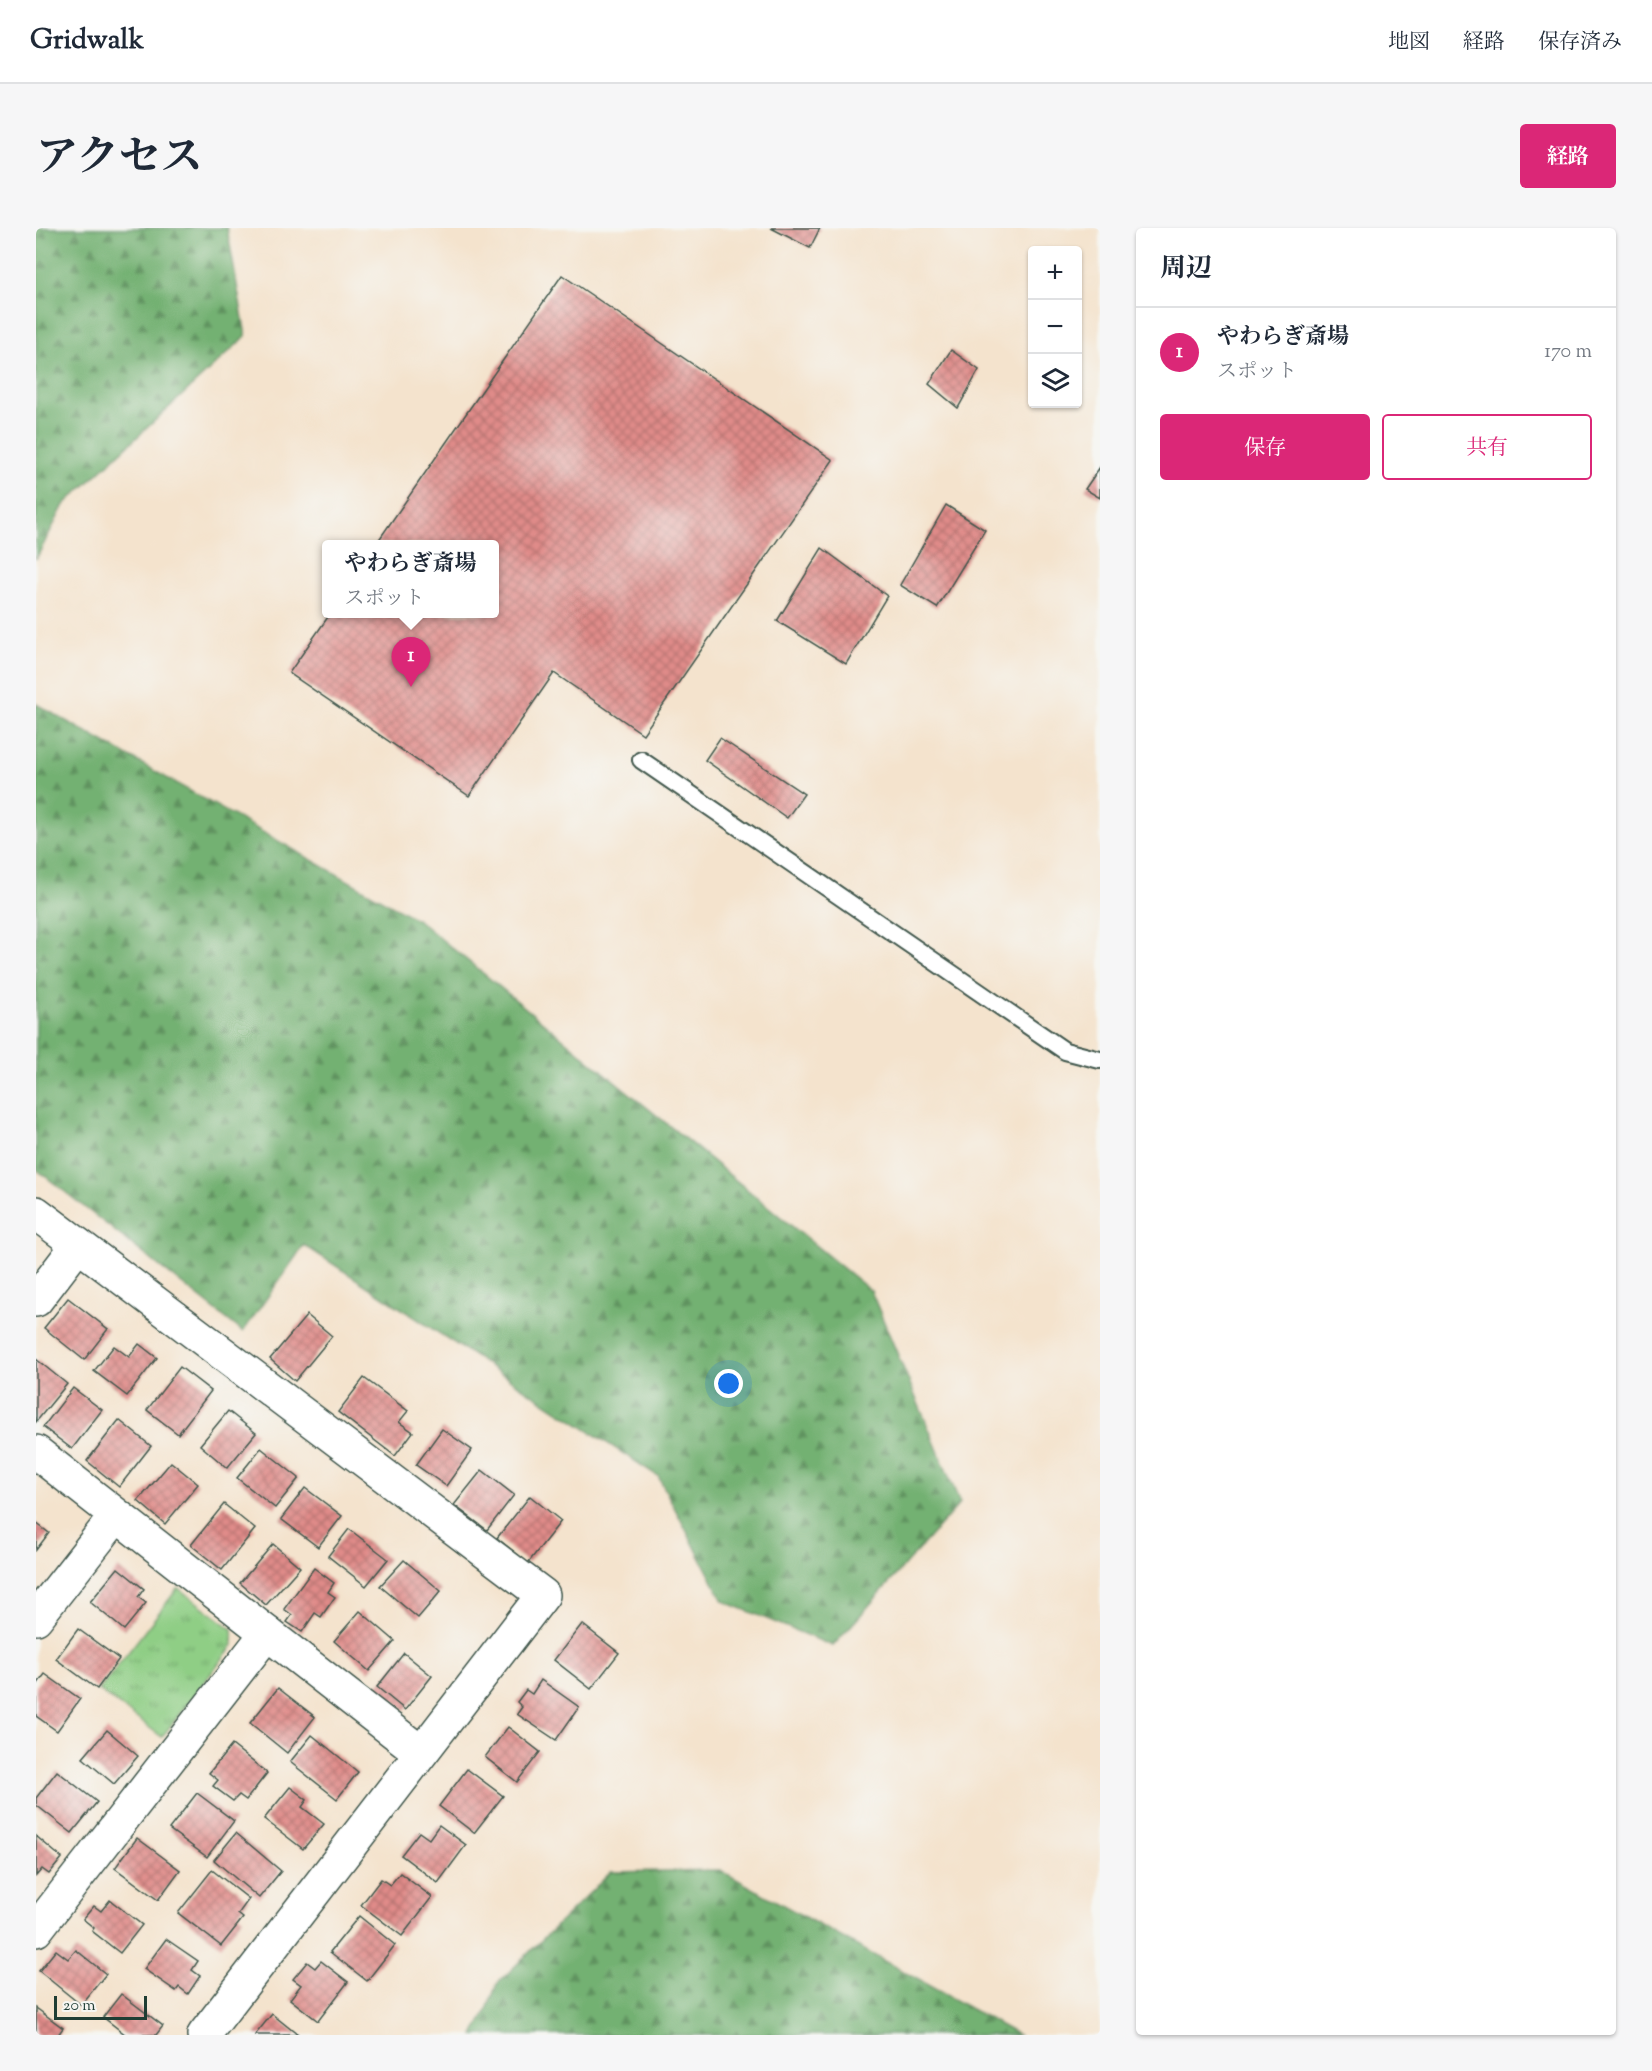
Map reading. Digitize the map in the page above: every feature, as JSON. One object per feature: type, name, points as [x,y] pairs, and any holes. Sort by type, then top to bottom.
[{"type":"street","points":[[36,1214],[543,1595],[204,2035]]},
{"type":"street","points":[[36,1300],[78,1245]]},
{"type":"street","points":[[36,1452],[420,1752]]},
{"type":"street","points":[[36,1618],[116,1516]]},
{"type":"street","points":[[36,1930],[267,1633]]},
{"type":"lane","points":[[641,760],[1065,1051],[1100,1060]]},
{"type":"green space","points":[[36,228],[227,228],[246,336],[64,505],[36,559]]},
{"type":"green space","points":[[36,704],[418,920],[871,1291],[960,1503],[833,1646],[723,1601],[658,1476],[304,1245],[243,1332],[36,1169]]},
{"type":"green space","points":[[178,1588],[232,1629],[233,1645],[162,1737],[99,1690]]},
{"type":"green space","points":[[720,1870],[1018,2035],[474,2035],[485,2015],[497,1984],[611,1872]]},
{"type":"building","points":[[771,228],[820,228],[810,248]]},
{"type":"building","points":[[562,275],[833,460],[643,734],[554,673],[469,796],[289,673],[327,618],[499,618],[499,540],[379,540]]},
{"type":"building","points":[[951,350],[979,370],[958,408],[929,384]]},
{"type":"building","points":[[1100,467],[1100,498],[1085,489]]},
{"type":"building","points":[[946,505],[985,530],[937,608],[900,585]]},
{"type":"building","points":[[822,548],[887,596],[846,664],[777,621]]},
{"type":"building","points":[[720,738],[804,794],[787,818],[705,760]]},
{"type":"building","points":[[68,1298],[108,1329],[84,1360],[44,1328]]},
{"type":"building","points":[[307,1315],[332,1336],[295,1381],[270,1359]]},
{"type":"building","points":[[139,1344],[157,1358],[127,1396],[94,1371],[114,1346],[129,1357]]},
{"type":"building","points":[[36,1359],[67,1384],[36,1422]]},
{"type":"building","points":[[180,1367],[211,1391],[178,1434],[147,1410]]},
{"type":"building","points":[[364,1378],[408,1411],[399,1422],[413,1432],[395,1456],[338,1412]]},
{"type":"building","points":[[73,1388],[102,1410],[72,1449],[43,1427]]},
{"type":"building","points":[[228,1411],[256,1433],[227,1468],[200,1445]]},
{"type":"building","points":[[119,1420],[151,1446],[119,1487],[87,1461]]},
{"type":"building","points":[[442,1429],[472,1450],[446,1486],[416,1465]]},
{"type":"building","points":[[261,1448],[299,1478],[275,1508],[237,1478]]},
{"type":"building","points":[[171,1462],[198,1484],[165,1524],[138,1501]]},
{"type":"building","points":[[482,1470],[514,1495],[487,1530],[454,1505]]},
{"type":"building","points":[[305,1488],[342,1516],[318,1547],[281,1519]]},
{"type":"building","points":[[530,1496],[561,1521],[528,1563],[497,1538]]},
{"type":"building","points":[[224,1504],[255,1529],[222,1570],[191,1545]]},
{"type":"building","points":[[36,1523],[49,1533],[36,1550]]},
{"type":"building","points":[[349,1529],[388,1559],[366,1586],[328,1556]]},
{"type":"building","points":[[273,1544],[300,1567],[266,1605],[240,1583]]},
{"type":"building","points":[[404,1560],[441,1591],[418,1618],[380,1586]]},
{"type":"building","points":[[118,1568],[144,1589],[138,1597],[146,1603],[124,1630],[90,1602]]},
{"type":"building","points":[[314,1568],[334,1583],[328,1592],[335,1597],[321,1617],[315,1613],[302,1632],[287,1622],[292,1615],[284,1609]]},
{"type":"building","points":[[360,1611],[395,1641],[369,1671],[334,1641]]},
{"type":"building","points":[[582,1624],[619,1653],[591,1689],[554,1660]]},
{"type":"building","points":[[78,1629],[119,1659],[97,1689],[56,1659]]},
{"type":"building","points":[[404,1653],[432,1676],[405,1710],[377,1687]]},
{"type":"building","points":[[45,1674],[80,1699],[57,1731],[36,1716],[36,1686]]},
{"type":"building","points":[[541,1680],[579,1707],[556,1740],[517,1714],[522,1707],[517,1702],[526,1690],[532,1694]]},
{"type":"building","points":[[278,1688],[315,1717],[287,1753],[250,1723]]},
{"type":"building","points":[[508,1727],[540,1752],[517,1782],[485,1757]]},
{"type":"building","points":[[107,1730],[138,1756],[114,1784],[83,1758]]},
{"type":"building","points":[[312,1735],[358,1772],[337,1799],[290,1762]]},
{"type":"building","points":[[232,1745],[267,1773],[246,1800],[239,1795],[233,1801],[213,1786],[218,1780],[209,1773]]},
{"type":"building","points":[[467,1769],[503,1796],[474,1833],[439,1806]]},
{"type":"building","points":[[57,1771],[97,1802],[72,1833],[36,1805],[36,1798]]},
{"type":"building","points":[[290,1787],[307,1800],[302,1807],[324,1824],[303,1849],[264,1819]]},
{"type":"building","points":[[197,1793],[234,1821],[207,1857],[169,1829]]},
{"type":"building","points":[[439,1825],[466,1845],[438,1883],[401,1855],[419,1832],[429,1839]]},
{"type":"building","points":[[236,1833],[281,1871],[259,1898],[214,1860]]},
{"type":"building","points":[[36,1836],[62,1858],[49,1874],[42,1869],[36,1876]]},
{"type":"building","points":[[137,1838],[180,1870],[158,1900],[115,1868]]},
{"type":"building","points":[[212,1870],[249,1899],[238,1914],[243,1918],[221,1946],[178,1913]]},
{"type":"building","points":[[400,1873],[432,1897],[402,1936],[361,1905],[381,1879],[390,1885]]},
{"type":"building","points":[[110,1900],[142,1925],[120,1953],[92,1931],[94,1928],[83,1919],[94,1906],[101,1911]]},
{"type":"building","points":[[359,1916],[395,1945],[367,1981],[330,1952]]},
{"type":"building","points":[[166,1939],[198,1961],[192,1970],[200,1976],[188,1994],[179,1987],[176,1991],[144,1969]]},
{"type":"building","points":[[56,1950],[68,1959],[76,1950],[106,1974],[81,2005],[39,1971]]},
{"type":"building","points":[[321,1961],[348,1982],[318,2021],[290,1999],[301,1985],[293,1979],[307,1962],[315,1968]]},
{"type":"building","points":[[121,1994],[163,2026],[156,2035],[126,2035],[103,2017]]},
{"type":"building","points":[[36,2008],[63,2028],[58,2035],[36,2035]]},
{"type":"building","points":[[272,2014],[298,2035],[255,2035]]},
{"type":"place","name":"やわらぎ斎場","points":[[411,687]]}]
